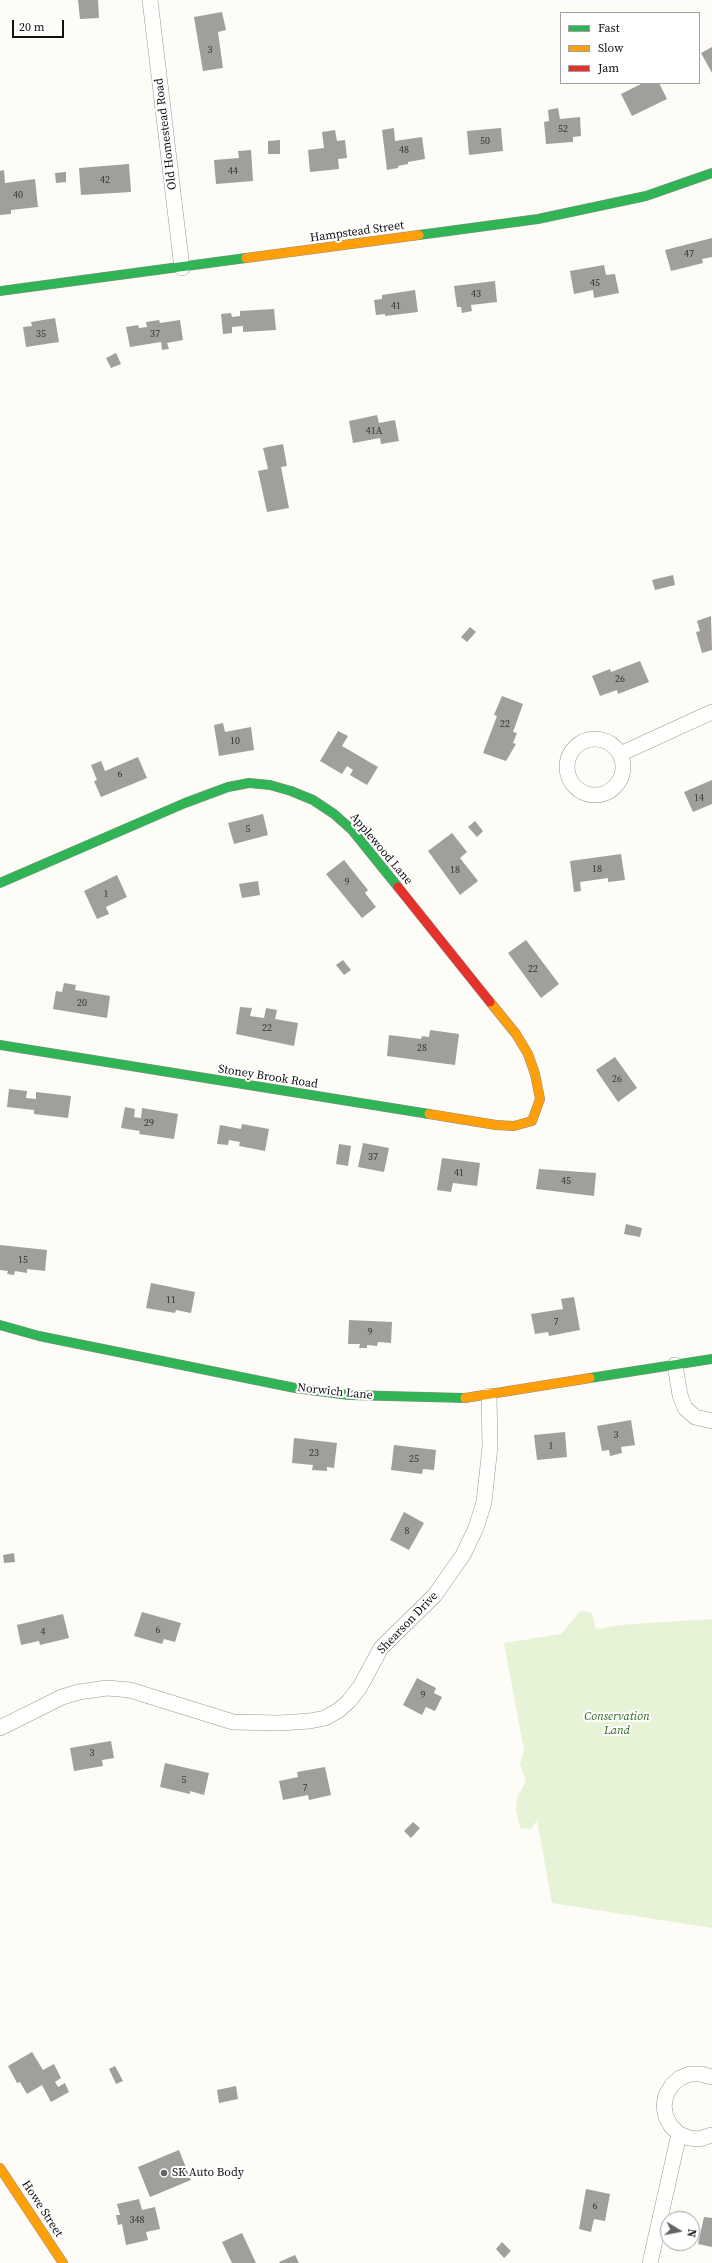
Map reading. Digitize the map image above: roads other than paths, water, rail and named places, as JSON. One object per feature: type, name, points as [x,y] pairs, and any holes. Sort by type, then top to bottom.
[{"type":"street","name":"Old Homestead Road","points":[[150,0],[182,268]]},
{"type":"street","name":"Hampstead Street","points":[[0,291],[182,268],[538,219],[646,196],[712,173]]},
{"type":"street","points":[[620,754],[712,712]]},
{"type":"street","name":"Applewood Lane","points":[[0,883],[186,803],[228,787],[249,783],[270,785],[291,791],[313,800],[334,814],[352,830],[516,1034],[528,1054],[535,1074],[540,1099],[532,1121]]},
{"type":"street","name":"Stoney Brook Road","points":[[0,1045],[477,1123],[514,1126],[532,1121]]},
{"type":"street","name":"Norwich Lane","points":[[0,1325],[39,1336],[321,1392],[418,1398],[466,1398],[489,1396],[712,1359]]},
{"type":"street","points":[[675,1365],[680,1396],[685,1408],[695,1417],[712,1421]]},
{"type":"street","name":"Shearson Drive","points":[[0,1728],[62,1697],[86,1690],[107,1688],[136,1691],[233,1722],[310,1722],[325,1718],[339,1710],[350,1701],[360,1687],[381,1648],[435,1595],[451,1575],[473,1534],[484,1502],[488,1475],[491,1431],[489,1396]]},
{"type":"street","points":[[712,2077],[701,2074],[690,2074],[680,2078],[672,2085],[666,2095],[664,2106],[666,2117],[671,2126],[679,2134],[699,2139],[712,2135]]},
{"type":"street","points":[[650,2263],[679,2134]]},
{"type":"street","name":"Howe Street","points":[[0,2168],[63,2263]]},
{"type":"place","name":"SK Auto Body","points":[[164,2173]]},
{"type":"park label","name":"Conservation Land","points":[[617,1724]]}]
